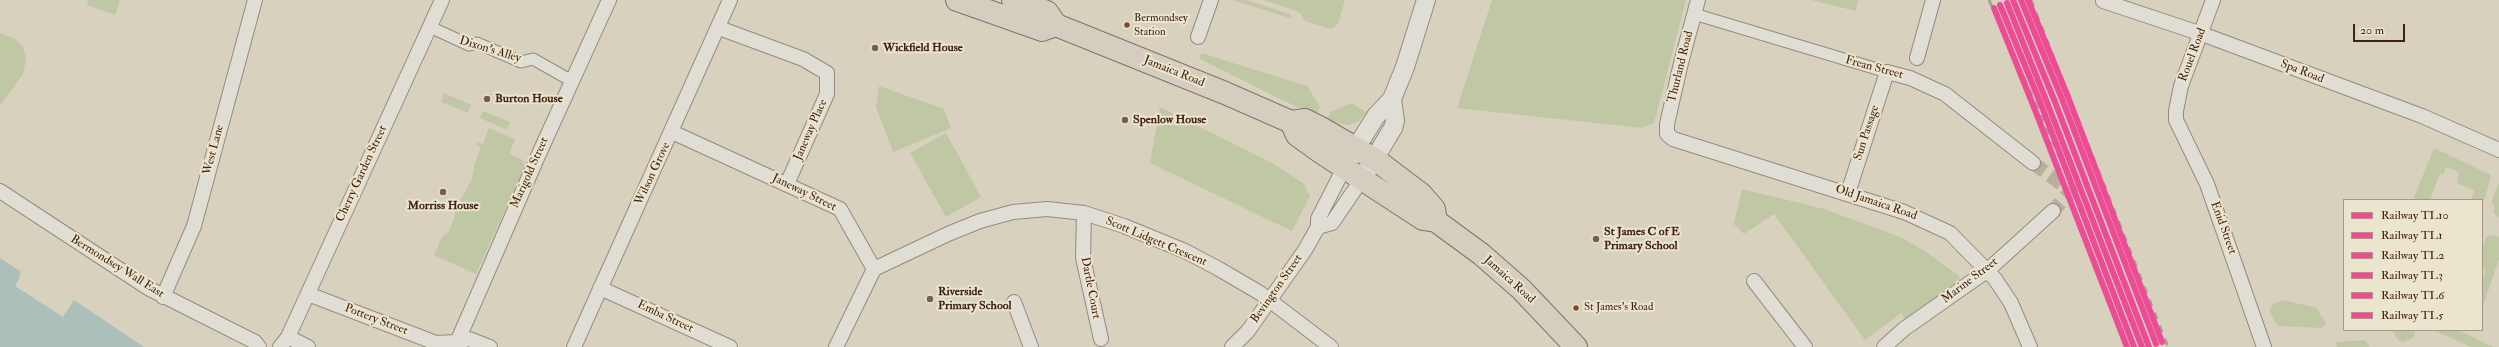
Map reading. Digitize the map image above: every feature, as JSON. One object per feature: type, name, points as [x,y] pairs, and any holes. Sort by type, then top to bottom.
[{"type":"main road","points":[[958,0],[1042,30],[1056,25]]},
{"type":"main road","name":"Jamaica Road","points":[[1018,1],[1047,12],[1056,25],[1225,93],[1291,122],[1307,121],[1356,147],[1421,194],[1434,209],[1436,221]]},
{"type":"main road","name":"Jamaica Road","points":[[1291,122],[1297,135],[1353,174],[1423,219],[1436,221],[1504,274],[1576,347]]},
{"type":"street","name":"West Lane","points":[[163,296],[194,226],[255,0]]},
{"type":"street","name":"Cherry Garden Street","points":[[284,342],[308,294],[442,0]]},
{"type":"street","name":"Marigold Street","points":[[456,344],[609,0]]},
{"type":"street","name":"Wilson Grove","points":[[574,347],[719,28],[730,0]]},
{"type":"street","points":[[1198,37],[1211,0]]},
{"type":"street","points":[[1318,227],[1332,223],[1353,174],[1356,147],[1376,116],[1392,99],[1405,67],[1426,0]]},
{"type":"street","name":"Thurland Road","points":[[1667,134],[1668,117],[1698,0]]},
{"type":"street","points":[[1914,68],[1933,0]]},
{"type":"street","name":"Rouel Road","points":[[2176,111],[2181,86],[2202,34],[2213,0]]},
{"type":"street","name":"Spa Road","points":[[2103,1],[2202,34],[2422,116],[2499,150]]},
{"type":"street","name":"Frean Street","points":[[1694,14],[1886,72],[1914,68],[2033,163]]},
{"type":"street","name":"Dixon's Alley","points":[[430,27],[469,45],[477,43],[521,62],[533,59],[572,81]]},
{"type":"street","name":"Janeway Place","points":[[719,28],[802,59],[827,73],[827,94],[788,184]]},
{"type":"street","name":"Sun Passage","points":[[1848,193],[1886,72]]},
{"type":"street","points":[[1353,174],[1376,160],[1389,138],[1395,121],[1392,99]]},
{"type":"street","name":"Enid Street","points":[[2176,111],[2176,120],[2207,184],[2264,347]]},
{"type":"street","name":"Janeway Street","points":[[672,132],[840,209],[874,269]]},
{"type":"street","name":"Old Jamaica Road","points":[[1667,134],[1673,139],[1848,193],[1927,220],[1950,233],[1988,270],[2011,303],[2030,347]]},
{"type":"street","name":"Bevington Street","points":[[1232,347],[1270,301],[1318,227],[1318,218],[1353,174]]},
{"type":"street","name":"Bermondsey Wall East","points":[[0,191],[163,296],[255,342],[259,347]]},
{"type":"street","name":"Scott Lidgett Crescent","points":[[874,269],[948,234],[980,221],[1013,212],[1047,208],[1084,213],[1124,226],[1185,251],[1270,301],[1331,347]]},
{"type":"street","name":"Marine Street","points":[[1884,347],[1904,329],[1988,270],[2053,211]]},
{"type":"street","name":"Dartle Court","points":[[1084,213],[1083,258],[1101,339]]},
{"type":"street","points":[[836,347],[874,269]]},
{"type":"street","points":[[1754,281],[1805,347]]},
{"type":"street","name":"Emba Street","points":[[600,288],[730,347]]},
{"type":"street","name":"Pottery Street","points":[[308,294],[436,343],[456,344],[470,339],[490,347]]},
{"type":"street","points":[[1014,302],[1031,347]]},
{"type":"street","points":[[284,342],[308,347]]},
{"type":"green space","points":[[88,0],[120,0],[115,15],[87,5]]},
{"type":"green space","points":[[1232,0],[1247,0],[1289,14],[1293,19]]},
{"type":"green space","points":[[1263,0],[1345,0],[1338,24],[1331,29],[1305,21],[1300,13],[1294,10]]},
{"type":"green space","points":[[1492,0],[1686,0],[1654,123],[1642,128],[1457,108]]},
{"type":"green space","points":[[1811,0],[1858,0],[1856,11]]},
{"type":"green space","points":[[0,33],[15,39],[23,46],[26,59],[23,74],[0,106]]},
{"type":"green space","points":[[1201,53],[1307,86],[1320,107],[1315,116],[1200,59]]},
{"type":"green space","points":[[879,86],[944,109],[951,128],[893,152],[876,107]]},
{"type":"green space","points":[[444,93],[471,105],[468,113],[441,102]]},
{"type":"green space","points":[[1351,103],[1366,112],[1359,121],[1349,125],[1326,122],[1331,112]]},
{"type":"green space","points":[[1160,107],[1274,164],[1303,183],[1310,196],[1292,231],[1150,163]]},
{"type":"green space","points":[[483,111],[510,122],[507,130],[480,118]]},
{"type":"green space","points":[[489,128],[515,139],[509,154],[522,160],[525,166],[476,274],[434,255],[442,237],[448,233],[455,216],[455,211],[472,179],[475,163],[481,147],[477,145],[478,142],[483,144]]},
{"type":"green space","points":[[946,133],[981,197],[946,217],[910,153]]},
{"type":"green space","points":[[2434,148],[2491,175],[2485,199],[2483,200],[2483,199],[2471,199],[2474,190],[2457,183],[2459,172],[2446,167],[2443,174],[2440,173],[2430,199],[2413,199]]},
{"type":"green space","points":[[2499,183],[2499,218],[2493,212],[2495,208],[2491,202]]},
{"type":"green space","points":[[1742,189],[1824,209],[1900,237],[1926,252],[1959,276],[1960,280],[1907,322],[1901,313],[1865,340],[1774,214],[1744,234],[1734,224]]},
{"type":"green space","points":[[2493,235],[2499,237],[2499,259],[2483,306],[2483,279],[2486,269],[2483,268],[2483,246],[2486,237]]},
{"type":"green space","points":[[2284,300],[2316,308],[2326,323],[2323,328],[2278,326],[2269,310],[2274,303]]},
{"type":"green space","points":[[2393,331],[2415,332],[2414,337],[2404,342],[2399,341]]},
{"type":"green space","points":[[2435,331],[2461,331],[2493,347],[2471,347]]},
{"type":"green space","points":[[2365,340],[2370,347],[2337,347],[2336,342]]},
{"type":"shaded area","points":[[0,258],[20,271],[20,277],[15,286],[63,317],[74,300],[144,347],[0,347]]},
{"type":"tunnel","points":[[2033,163],[2071,191],[2053,211]]},
{"type":"railway","points":[[1989,0],[2080,203],[2135,347]]},
{"type":"railway","points":[[2031,0],[2168,347]]},
{"type":"rail line","name":"TL10","points":[[2013,0],[2055,102],[2149,347]]},
{"type":"rail line","name":"TL2","points":[[2021,0],[2062,99],[2156,344]]},
{"type":"rail line","name":"TL6","points":[[2028,0],[2068,97],[2162,342]]},
{"type":"rail line","name":"TL1","points":[[2007,3],[2142,347]]},
{"type":"rail line","name":"TL3","points":[[2000,5],[2042,107],[2134,347]]},
{"type":"rail line","name":"TL5","points":[[1994,8],[2127,347]]},
{"type":"place","name":"Bermondsey Station","points":[[1127,25]]},
{"type":"place","name":"Wickfield House","points":[[875,48]]},
{"type":"place","name":"Burton House","points":[[487,99]]},
{"type":"place","name":"Spenlow House","points":[[1125,120]]},
{"type":"place","name":"Morriss House","points":[[443,192]]},
{"type":"place","name":"St James C of E Primary School","points":[[1596,239]]},
{"type":"place","name":"Riverside Primary School","points":[[930,299]]},
{"type":"place","name":"St James's Road","points":[[1576,308]]}]
